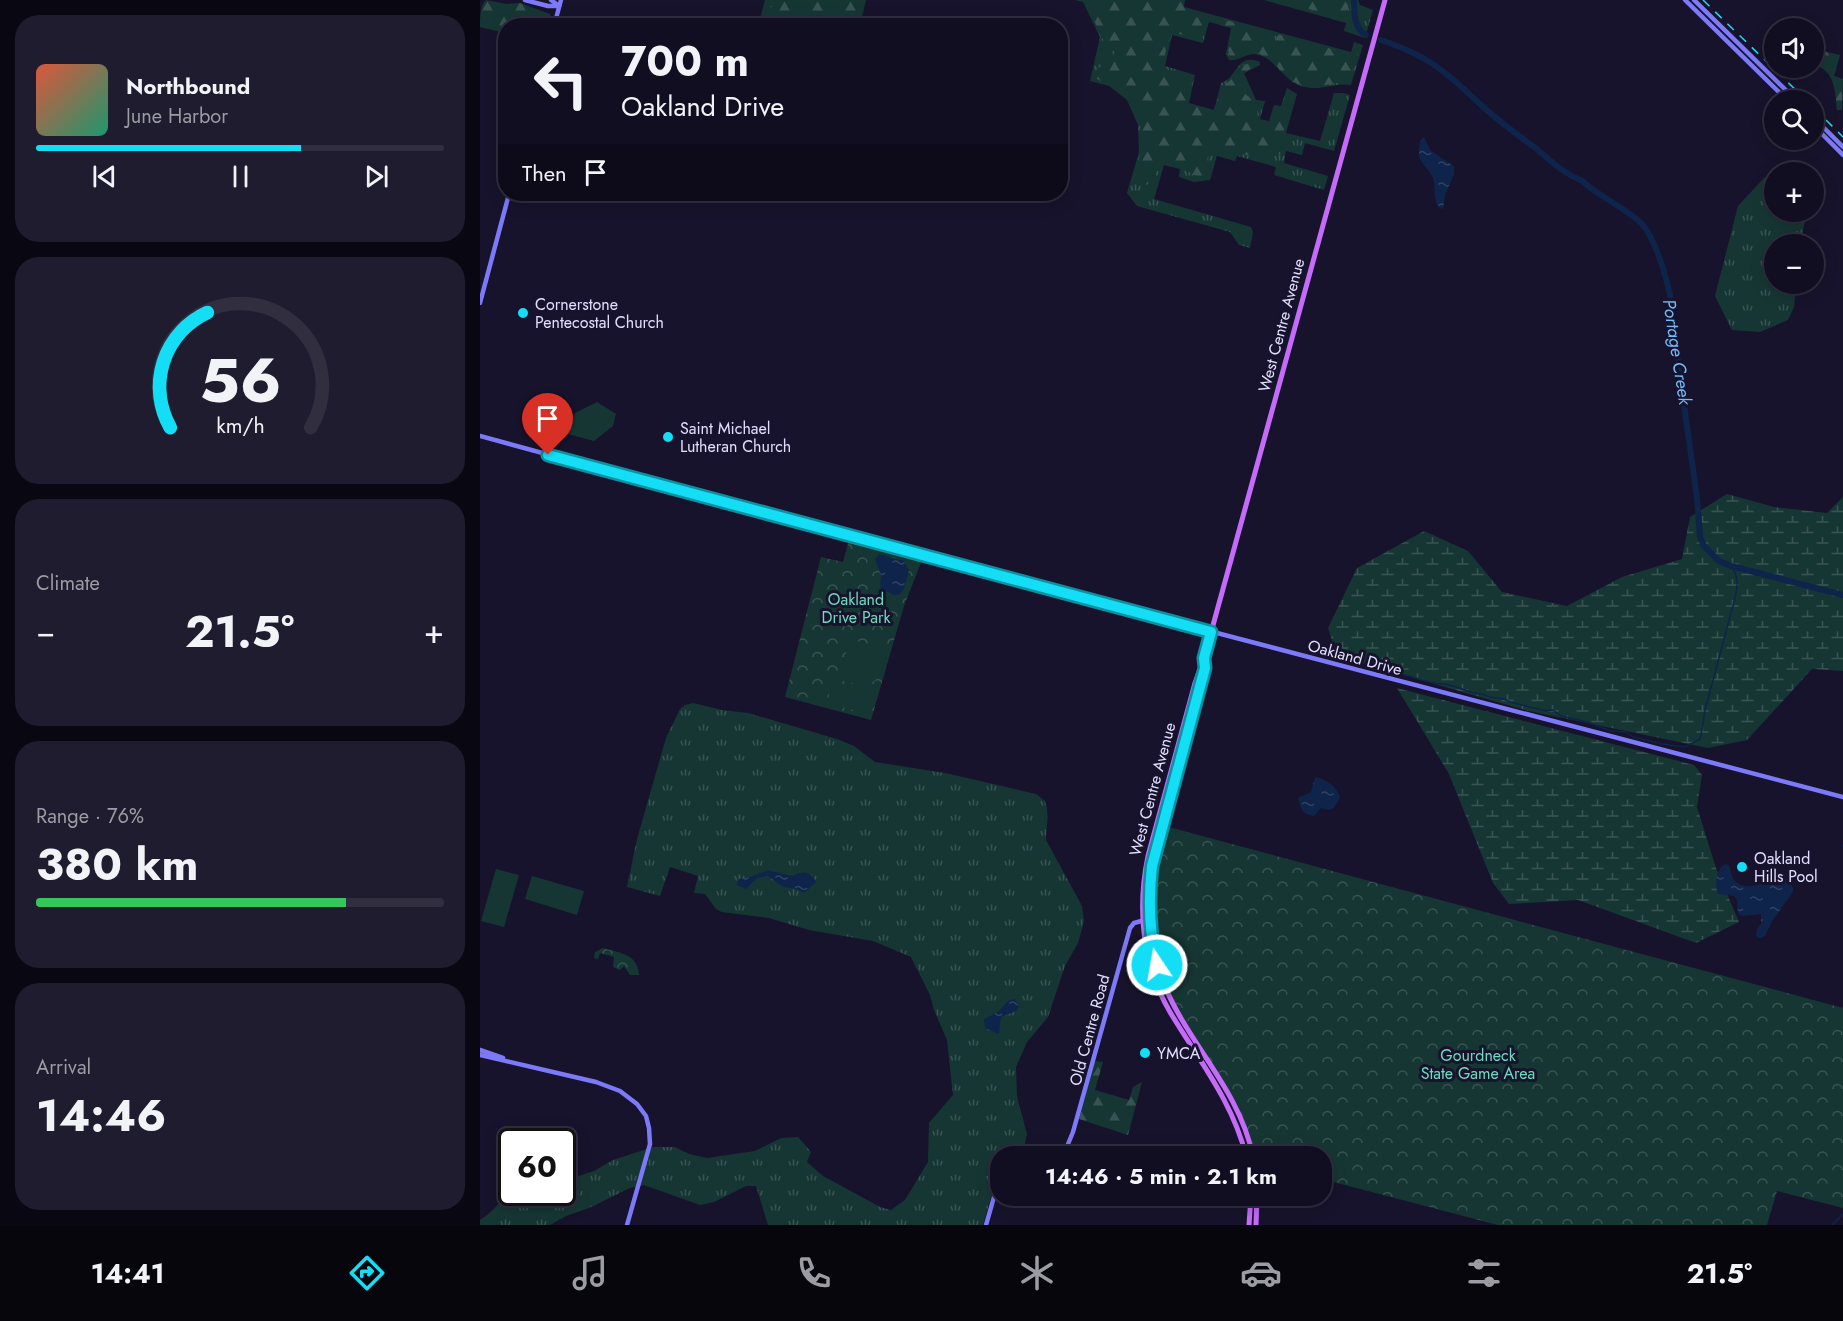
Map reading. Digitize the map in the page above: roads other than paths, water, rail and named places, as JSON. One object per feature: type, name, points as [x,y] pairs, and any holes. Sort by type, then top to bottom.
[{"type":"main road","name":"West Centre Avenue","points":[[1243,1146],[1236,1121],[1224,1097],[1161,996],[1147,954],[1143,890],[1148,856],[1384,0]]},
{"type":"main road","name":"West Centre Avenue","points":[[1145,920],[1165,986],[1178,1012],[1234,1101],[1250,1146]]},
{"type":"main road","points":[[1249,1225],[1250,1206]]},
{"type":"main road","points":[[1256,1225],[1257,1206]]},
{"type":"street","points":[[525,0],[548,6],[560,3]]},
{"type":"street","points":[[551,0],[560,3]]},
{"type":"street","points":[[1685,0],[1777,90]]},
{"type":"street","points":[[1694,0],[1786,90]]},
{"type":"street","points":[[556,18],[560,3]]},
{"type":"street","points":[[1824,128],[1843,147]]},
{"type":"street","points":[[1824,136],[1843,155]]},
{"type":"street","points":[[480,303],[507,201]]},
{"type":"street","name":"Oakland Drive","points":[[480,436],[860,541],[1843,797]]},
{"type":"street","name":"Old Centre Road","points":[[1067,1146],[1130,927],[1132,924],[1145,920]]},
{"type":"street","points":[[480,1050],[505,1060]]},
{"type":"street","points":[[480,1055],[612,1088],[626,1094],[642,1109],[649,1124],[650,1144],[627,1225]]},
{"type":"street","points":[[987,1225],[992,1206]]},
{"type":"water","points":[[1424,137],[1431,151],[1454,166],[1454,174],[1445,195],[1443,209],[1438,207],[1435,198],[1432,176],[1420,159],[1420,141]]},
{"type":"water","points":[[879,554],[904,561],[909,570],[904,589],[899,595],[880,588],[881,575],[875,559]]},
{"type":"water","points":[[1315,777],[1330,784],[1340,797],[1334,808],[1328,810],[1321,808],[1314,816],[1303,810],[1298,798],[1311,792]]},
{"type":"water","points":[[1725,864],[1729,865],[1734,879],[1740,885],[1758,885],[1770,874],[1776,872],[1784,876],[1793,888],[1793,892],[1772,921],[1765,936],[1760,938],[1756,936],[1761,924],[1761,914],[1742,916],[1738,913],[1737,900],[1734,896],[1718,894],[1717,878]]},
{"type":"water","points":[[768,870],[792,876],[806,873],[812,875],[816,882],[804,893],[797,889],[783,887],[768,876],[757,878],[746,889],[736,885],[739,879]]},
{"type":"water","points":[[1015,999],[1019,1007],[1016,1011],[1001,1017],[999,1034],[985,1028],[984,1019],[998,1012],[1009,1000]]},
{"type":"waterway","name":"Portage Creek","points":[[1354,0],[1357,24],[1366,35]]},
{"type":"waterway","name":"Portage Creek","points":[[1381,40],[1413,53],[1438,67],[1559,168],[1583,181],[1642,224],[1654,244],[1671,302],[1700,537],[1704,546],[1719,561],[1731,566],[1843,595]]},
{"type":"waterway","points":[[1369,665],[1546,711],[1553,710],[1561,716],[1611,731],[1626,732],[1633,737],[1685,747],[1700,739],[1705,710],[1736,593],[1737,578],[1731,566]]},
{"type":"waterway","name":"Portage Creek","points":[[1832,1225],[1843,1214]]},
{"type":"railway","points":[[1703,0],[1796,90]]},
{"type":"railway","points":[[1824,118],[1843,137]]},
{"type":"place","name":"Cornerstone Pentecostal Church","points":[[523,313]]},
{"type":"place","name":"Saint Michael Lutheran Church","points":[[668,437]]},
{"type":"place","name":"Oakland Hills Pool","points":[[1742,867]]},
{"type":"place","name":"YMCA","points":[[1145,1053]]},
{"type":"park label","name":"Oakland Drive Park","points":[[856,608]]},
{"type":"park label","name":"Gourdneck State Game Area","points":[[1478,1064]]}]
